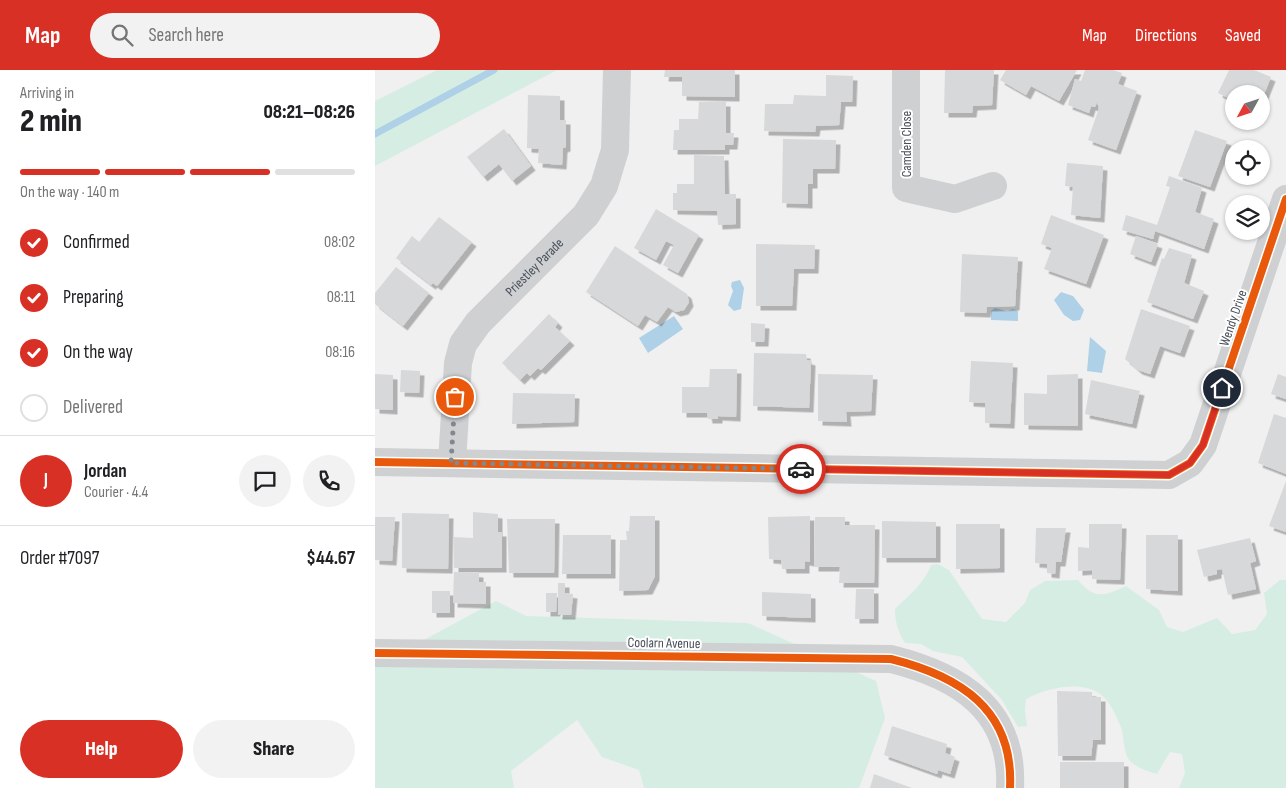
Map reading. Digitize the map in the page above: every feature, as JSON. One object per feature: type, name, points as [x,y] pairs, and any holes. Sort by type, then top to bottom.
[{"type":"street","name":"Priestley Parade","points":[[451,463],[457,363],[463,344],[478,323],[586,215],[604,186],[615,150],[617,70]]},
{"type":"street","name":"Camden Close","points":[[906,70],[906,188],[955,199],[993,186]]},
{"type":"street","name":"Wendy Drive","points":[[375,462],[1169,475],[1190,463],[1203,445],[1286,199]]},
{"type":"street","name":"Coolarn Avenue","points":[[375,653],[867,657],[891,659],[922,667],[950,679],[971,692],[988,710],[999,727],[1009,764],[1010,788]]},
{"type":"green space","points":[[437,70],[557,70],[375,166],[375,101]]},
{"type":"green space","points":[[938,564],[949,570],[982,619],[1006,622],[1025,603],[1030,590],[1045,581],[1078,580],[1089,591],[1100,594],[1106,594],[1126,586],[1159,610],[1167,627],[1183,632],[1217,618],[1232,634],[1255,630],[1267,614],[1264,593],[1280,580],[1286,580],[1286,788],[1179,788],[1185,773],[1182,754],[1170,752],[1157,774],[1144,770],[1132,763],[1125,751],[1121,727],[1110,705],[1100,694],[1083,687],[1053,689],[1026,699],[1027,726],[1018,727],[1002,700],[962,657],[933,651],[921,644],[905,643],[900,635],[896,623],[895,609],[920,584],[931,565]]},
{"type":"green space","points":[[496,601],[526,616],[748,623],[876,681],[885,718],[859,788],[644,788],[639,770],[602,757],[577,720],[511,771],[514,788],[375,788],[375,656],[396,655]]},
{"type":"water","points":[[740,280],[744,288],[741,309],[734,311],[728,305],[733,291],[731,286],[732,282]]},
{"type":"water","points":[[1061,292],[1073,296],[1084,310],[1080,320],[1073,321],[1064,315],[1054,300]]},
{"type":"water","points":[[995,308],[1018,311],[1018,321],[991,320],[991,311]]},
{"type":"water","points":[[674,316],[683,329],[648,353],[639,338]]},
{"type":"water","points":[[1090,337],[1106,351],[1102,373],[1087,371]]},
{"type":"building","points":[[665,70],[735,70],[735,97],[682,96],[682,77],[664,77]]},
{"type":"building","points":[[945,70],[994,70],[992,105],[973,106],[972,113],[944,113]]},
{"type":"building","points":[[1006,70],[1077,70],[1059,101],[1031,86],[1026,95],[1000,80]]},
{"type":"building","points":[[1085,70],[1113,70],[1122,73],[1118,84],[1137,91],[1116,150],[1088,140],[1099,108],[1097,102],[1095,107],[1091,106],[1089,113],[1068,105],[1075,79],[1081,81]]},
{"type":"building","points":[[1229,70],[1254,70],[1271,77],[1268,85],[1225,85],[1225,96],[1218,93]]},
{"type":"building","points":[[826,75],[853,76],[852,102],[841,102],[839,125],[816,126],[815,132],[764,131],[765,104],[793,104],[794,95],[826,96]]},
{"type":"building","points":[[528,95],[560,96],[560,120],[566,120],[566,147],[563,148],[562,165],[538,163],[539,149],[527,148]]},
{"type":"building","points":[[699,102],[726,102],[726,133],[734,133],[733,145],[725,145],[725,150],[673,150],[674,130],[679,130],[679,119],[698,119]]},
{"type":"building","points":[[504,129],[531,166],[512,181],[499,164],[483,177],[467,157]]},
{"type":"building","points":[[1195,130],[1225,140],[1225,146],[1210,187],[1178,176]]},
{"type":"building","points":[[783,139],[836,140],[835,169],[813,169],[813,184],[808,184],[808,204],[782,203]]},
{"type":"building","points":[[694,155],[724,156],[725,194],[736,194],[736,224],[718,225],[717,211],[673,210],[673,193],[677,193],[677,184],[694,184]]},
{"type":"building","points":[[1067,163],[1103,166],[1100,218],[1071,215],[1073,187],[1065,186]]},
{"type":"building","points":[[1169,176],[1202,188],[1195,212],[1214,219],[1204,249],[1155,231],[1153,239],[1122,230],[1126,215],[1157,225],[1170,187],[1166,186]]},
{"type":"building","points":[[656,209],[699,235],[678,273],[663,265],[674,245],[666,241],[656,260],[634,248]]},
{"type":"building","points":[[1051,215],[1104,235],[1086,284],[1044,269],[1052,248],[1041,244]]},
{"type":"building","points":[[439,217],[472,242],[437,286],[433,283],[431,285],[396,258],[412,236],[419,242]]},
{"type":"building","points":[[1136,236],[1158,244],[1151,262],[1130,254]]},
{"type":"building","points":[[756,244],[815,245],[814,269],[794,269],[792,306],[756,306]]},
{"type":"building","points":[[615,246],[687,294],[689,302],[684,310],[676,312],[668,307],[657,322],[645,315],[638,326],[586,292]]},
{"type":"building","points":[[1169,248],[1192,255],[1184,283],[1204,291],[1193,319],[1147,302],[1162,258],[1164,259]]},
{"type":"building","points":[[962,254],[1018,257],[1015,306],[987,307],[986,313],[960,312]]},
{"type":"building","points":[[396,267],[429,293],[403,326],[375,304],[375,293]]},
{"type":"building","points":[[1141,309],[1190,326],[1180,353],[1160,346],[1150,374],[1138,370],[1125,359]]},
{"type":"building","points":[[549,314],[558,323],[555,327],[570,341],[541,370],[538,368],[530,376],[527,373],[520,380],[502,363]]},
{"type":"building","points":[[751,323],[765,324],[764,342],[751,342]]},
{"type":"building","points":[[754,353],[806,354],[807,360],[811,361],[809,408],[753,406]]},
{"type":"building","points":[[971,361],[1013,363],[1010,424],[985,423],[985,403],[969,402]]},
{"type":"building","points":[[710,369],[737,369],[736,417],[718,416],[718,419],[708,419],[707,413],[682,413],[682,387],[709,387]]},
{"type":"building","points":[[401,370],[420,371],[419,393],[400,392]]},
{"type":"building","points":[[375,374],[393,375],[393,410],[375,409]]},
{"type":"building","points":[[818,374],[873,375],[871,411],[846,412],[847,422],[818,421]]},
{"type":"building","points":[[1078,374],[1078,426],[1024,425],[1024,393],[1047,394],[1047,375]]},
{"type":"building","points":[[1278,374],[1286,377],[1286,399],[1271,394]]},
{"type":"building","points":[[1091,380],[1140,391],[1132,424],[1085,414]]},
{"type":"building","points":[[513,393],[575,394],[574,422],[512,424]]},
{"type":"building","points":[[1274,414],[1286,418],[1286,474],[1258,463]]},
{"type":"building","points":[[1286,481],[1286,532],[1269,526]]},
{"type":"building","points":[[473,512],[498,514],[498,532],[502,532],[502,568],[454,568],[454,537],[473,538]]},
{"type":"building","points":[[402,513],[449,514],[448,569],[402,568]]},
{"type":"building","points":[[630,516],[655,516],[655,576],[648,590],[619,591],[620,540],[627,540],[626,531],[629,531]]},
{"type":"building","points":[[810,516],[810,562],[805,561],[805,569],[782,569],[781,560],[769,559],[768,517]]},
{"type":"building","points":[[375,517],[395,517],[392,561],[375,560]]},
{"type":"building","points":[[815,517],[845,517],[845,525],[875,525],[874,583],[839,583],[840,567],[814,567]]},
{"type":"building","points":[[507,519],[555,519],[554,573],[509,573]]},
{"type":"building","points":[[882,521],[936,522],[936,558],[882,558]]},
{"type":"building","points":[[956,524],[1000,524],[1000,568],[956,569]]},
{"type":"building","points":[[1089,524],[1122,524],[1120,580],[1092,579],[1092,570],[1078,571],[1078,547],[1089,548]]},
{"type":"building","points":[[1036,528],[1066,528],[1061,562],[1056,562],[1055,574],[1047,573],[1047,564],[1035,563]]},
{"type":"building","points":[[563,535],[611,535],[611,574],[562,574]]},
{"type":"building","points":[[1146,535],[1178,535],[1178,591],[1146,589]]},
{"type":"building","points":[[1250,538],[1256,561],[1250,563],[1256,589],[1228,595],[1222,569],[1217,570],[1217,574],[1204,577],[1197,550]]},
{"type":"building","points":[[454,572],[479,573],[479,582],[486,582],[486,604],[453,603]]},
{"type":"building","points":[[558,583],[565,583],[565,593],[573,594],[571,615],[558,615]]},
{"type":"building","points":[[856,589],[874,589],[874,619],[855,619]]},
{"type":"building","points":[[432,591],[450,591],[450,613],[432,613]]},
{"type":"building","points":[[762,592],[811,594],[811,618],[762,616]]},
{"type":"building","points":[[546,593],[557,593],[556,612],[546,612]]},
{"type":"building","points":[[1057,691],[1092,692],[1092,697],[1101,697],[1101,740],[1093,740],[1091,756],[1058,756]]},
{"type":"building","points":[[892,726],[947,744],[945,753],[955,757],[950,774],[938,770],[937,774],[884,755]]},
{"type":"building","points":[[1060,762],[1124,762],[1124,788],[1060,788]]},
{"type":"building","points":[[874,774],[912,788],[870,788]]},
{"type":"waterway","points":[[375,134],[494,70]]},
{"type":"cycle path","points":[[375,462],[1169,475],[1190,463],[1203,445],[1286,199]]},
{"type":"cycle path","points":[[375,653],[891,659],[939,675],[960,686],[977,700],[992,717],[1003,737],[1009,760],[1010,788]]},
{"type":"way so far","points":[[455,397],[451,463],[801,469]]},
{"type":"route","points":[[801,469],[1169,475],[1190,463],[1203,445],[1222,388]]}]
